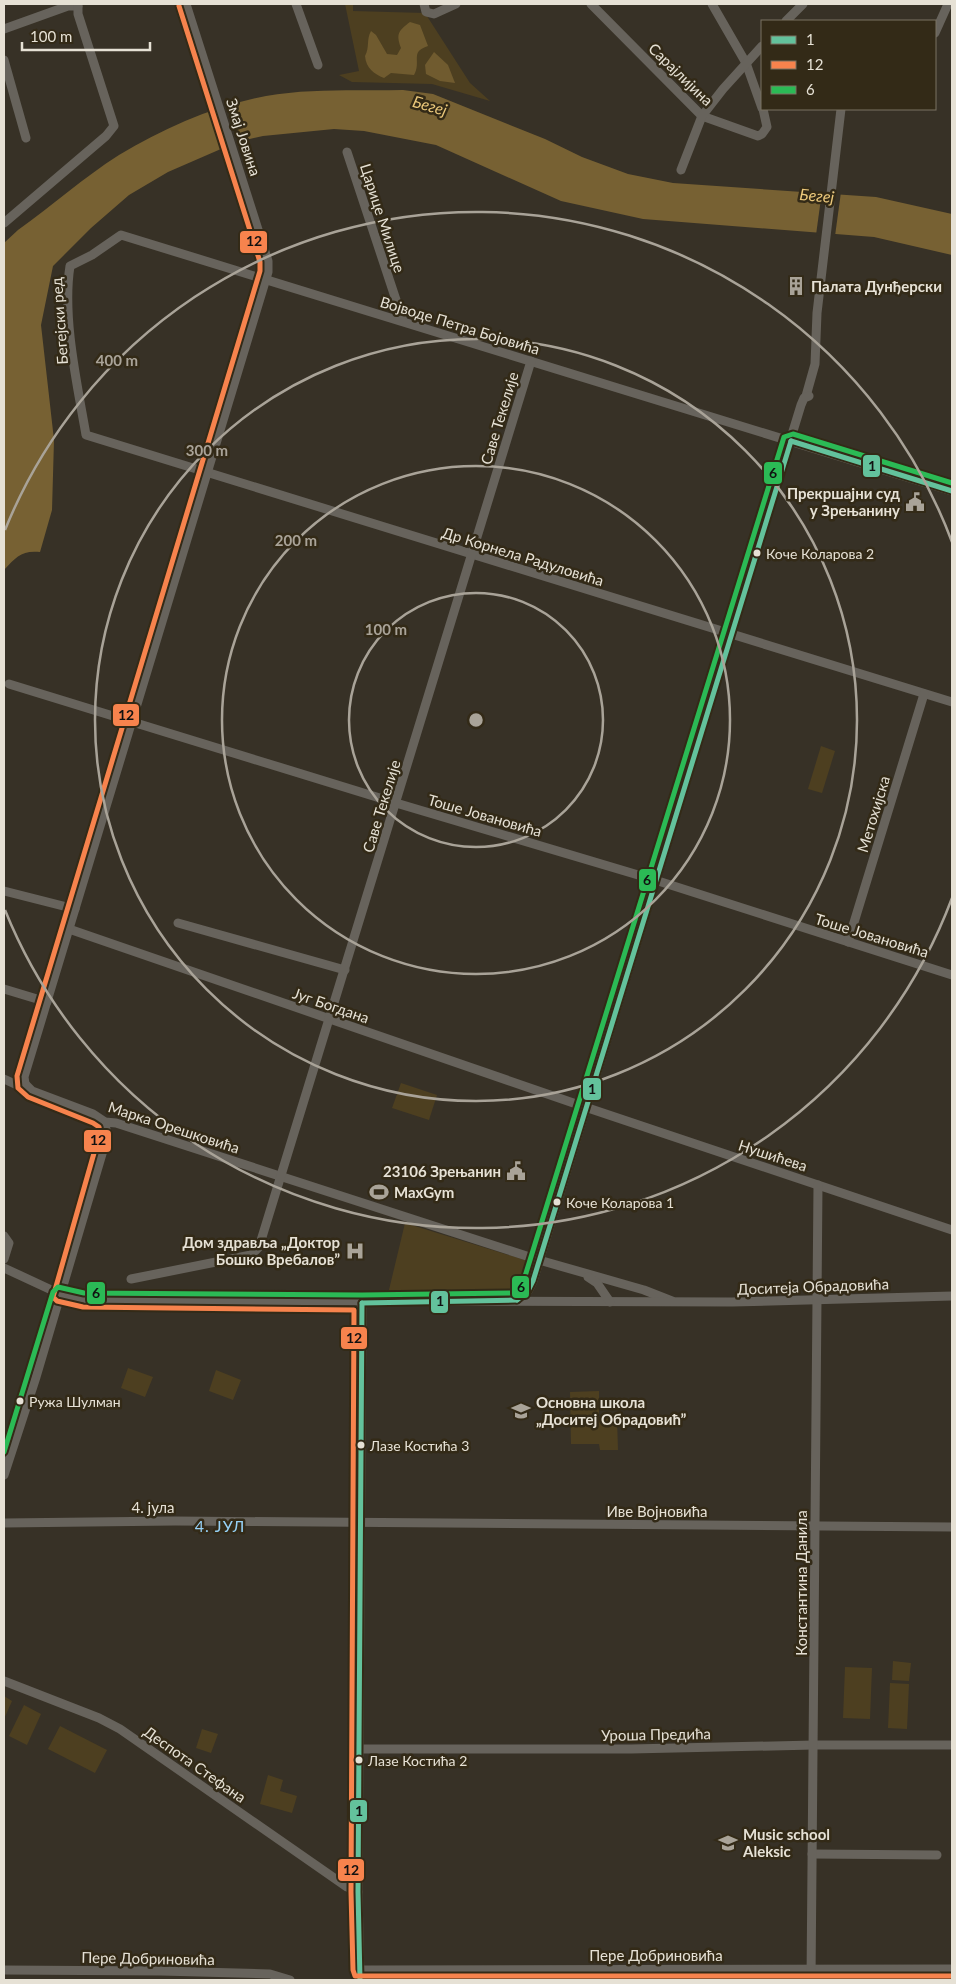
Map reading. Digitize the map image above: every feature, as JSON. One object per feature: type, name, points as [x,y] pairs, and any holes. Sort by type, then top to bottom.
[{"type":"street","name":"Змај Јовина","points":[[25,1084],[24,1077],[266,280],[268,261],[241,170],[186,4]]},
{"type":"street","points":[[296,4],[318,65]]},
{"type":"street","points":[[425,8],[437,13],[456,4]]},
{"type":"street","name":"Сарајлијина","points":[[591,4],[702,116],[758,136],[766,131],[768,122],[763,110]]},
{"type":"street","points":[[712,4],[746,63],[761,105]]},
{"type":"street","points":[[936,31],[948,4]]},
{"type":"street","points":[[4,29],[76,5],[114,126],[106,136],[4,223]]},
{"type":"street","points":[[787,20],[798,6]]},
{"type":"street","points":[[681,170],[702,116],[711,102],[761,47]]},
{"type":"street","points":[[4,60],[26,138]]},
{"type":"street","points":[[517,1300],[531,1286],[801,405],[808,396],[815,364],[817,313],[828,235],[841,110]]},
{"type":"street","name":"Царице Милице","points":[[347,152],[403,322]]},
{"type":"street","name":"Војводе Петра Бојовића","points":[[121,235],[952,491]]},
{"type":"street","name":"Бегејски ред","points":[[86,435],[71,344],[68,278],[70,266],[92,255],[121,235]]},
{"type":"street","name":"Саве Текелије","points":[[131,1279],[252,1255],[260,1247],[531,361]]},
{"type":"street","name":"Др Корнела Радуловића","points":[[86,435],[952,702]]},
{"type":"street","name":"Тоше Јовановића","points":[[9,684],[396,803],[655,880],[952,974]]},
{"type":"street","name":"Метохијска","points":[[848,942],[924,694]]},
{"type":"street","points":[[4,891],[75,908]]},
{"type":"street","points":[[178,923],[345,970]]},
{"type":"street","name":"Југ Богдана","points":[[69,928],[585,1107]]},
{"type":"street","points":[[4,989],[47,1002]]},
{"type":"street","name":"Марка Орешковића","points":[[4,1079],[17,1085],[25,1084],[32,1090],[93,1114],[104,1122],[116,1123],[539,1260]]},
{"type":"street","name":"Нушићева","points":[[585,1107],[952,1230]]},
{"type":"street","points":[[4,1475],[36,1377],[107,1137],[104,1122]]},
{"type":"street","name":"Константина Данила","points":[[811,1980],[818,1185]]},
{"type":"street","points":[[4,1236],[9,1243],[4,1259]]},
{"type":"street","name":"Доситеја Обрадовића","points":[[539,1260],[644,1290],[674,1302]]},
{"type":"street","name":"Доситеја Обрадовића","points":[[4,1268],[60,1294],[83,1300],[674,1302],[952,1296]]},
{"type":"street","points":[[579,1272],[597,1283],[610,1302]]},
{"type":"street","points":[[360,1980],[358,1892],[362,1524],[362,1302]]},
{"type":"street","name":"4. јула","points":[[4,1523],[175,1521],[362,1524]]},
{"type":"street","name":"Иве Војновића","points":[[362,1524],[952,1527]]},
{"type":"street","name":"Деспота Стефана","points":[[4,1681],[114,1726],[347,1887],[358,1892]]},
{"type":"street","name":"Уроша Предића","points":[[360,1749],[631,1749],[814,1745],[952,1745]]},
{"type":"street","points":[[812,1854],[937,1855]]},
{"type":"street","name":"Пере Добриновића","points":[[360,1970],[952,1969]]},
{"type":"street","name":"Пере Добриновића","points":[[4,1970],[250,1974],[279,1976],[290,1980]]},
{"type":"shaded area","points":[[345,4],[353,4],[353,11],[425,13],[470,83],[490,101],[432,84],[352,82],[339,75],[359,71]]},
{"type":"shaded area","points":[[410,22],[420,25],[428,46],[422,48],[417,54],[417,65],[414,75],[391,73],[384,78],[377,75],[369,67],[365,56],[371,31],[376,35],[387,54],[397,55],[401,48],[399,33]]},
{"type":"shaded area","points":[[434,52],[448,65],[455,83],[440,81],[426,74],[425,65]]},
{"type":"shaded area","points":[[821,746],[835,751],[822,793],[808,789]]},
{"type":"shaded area","points":[[401,1083],[437,1095],[429,1120],[392,1108]]},
{"type":"shaded area","points":[[405,1223],[528,1261],[529,1274],[524,1286],[518,1293],[388,1294]]},
{"type":"shaded area","points":[[128,1368],[153,1377],[145,1397],[121,1388]]},
{"type":"shaded area","points":[[216,1370],[241,1380],[233,1400],[209,1391]]},
{"type":"shaded area","points":[[599,1391],[599,1418],[617,1418],[618,1450],[600,1450],[599,1444],[571,1444],[570,1392]]},
{"type":"shaded area","points":[[893,1661],[911,1663],[909,1681],[892,1680]]},
{"type":"shaded area","points":[[845,1667],[872,1668],[870,1719],[843,1718]]},
{"type":"shaded area","points":[[890,1683],[909,1684],[907,1729],[888,1728]]},
{"type":"shaded area","points":[[4,1696],[12,1701],[4,1719]]},
{"type":"shaded area","points":[[24,1705],[41,1714],[27,1745],[9,1736]]},
{"type":"shaded area","points":[[60,1726],[107,1750],[95,1773],[48,1749]]},
{"type":"shaded area","points":[[202,1729],[218,1734],[211,1753],[196,1748]]},
{"type":"shaded area","points":[[268,1775],[283,1780],[280,1791],[297,1796],[292,1813],[260,1804]]},
{"type":"water","name":"Бегеј","points":[[403,90],[433,94],[545,139],[582,157],[628,174],[673,183],[876,197],[952,214],[952,255],[874,237],[643,219],[561,201],[436,145],[364,131],[334,129],[263,136],[237,142],[168,172],[129,195],[91,228],[53,266],[41,325],[54,440],[52,510],[40,552],[28,552],[20,555],[4,570],[4,243],[18,230],[119,155],[190,119],[247,100],[283,93]]},
{"type":"pier","points":[[228,103],[242,144],[223,150],[209,109]]},
{"type":"pier","points":[[822,191],[841,192],[835,236],[816,235]]},
{"type":"transit line","name":"12","points":[[179,6],[260,262],[260,271],[17,1076],[18,1088],[28,1097],[93,1123],[99,1127],[100,1132],[53,1297],[57,1301],[83,1307],[354,1310],[351,1892],[353,1970],[355,1976],[952,1976]]},
{"type":"transit line","name":"6","points":[[4,1452],[53,1292],[58,1287],[84,1293],[362,1295],[514,1293],[522,1286],[784,437],[793,434],[952,483]]},
{"type":"transit line","name":"1","points":[[791,441],[952,491]]},
{"type":"transit line","name":"1","points":[[517,1300],[528,1291],[533,1281],[791,441]]},
{"type":"transit line","name":"1","points":[[362,1303],[517,1300]]},
{"type":"transit line","name":"1","points":[[360,1980],[358,1892],[362,1303]]},
{"type":"place","name":"Палата Дунђерски","points":[[796,286]]},
{"type":"place","name":"Прекршајни суд у Зрењанину","points":[[915,502]]},
{"type":"place","name":"Коче Коларова 2","points":[[757,553]]},
{"type":"place","name":"23106 Зрењанин","points":[[516,1171]]},
{"type":"place","name":"MaxGym","points":[[379,1192]]},
{"type":"place","name":"Коче Коларова 1","points":[[557,1202]]},
{"type":"place","name":"Дом здравља „Доктор Бошко Вребалов”","points":[[355,1251]]},
{"type":"place","name":"Ружа Шулман","points":[[20,1401]]},
{"type":"place","name":"Основна школа „Доситеј Обрадовић”","points":[[521,1411]]},
{"type":"place","name":"Лазе Костића 3","points":[[361,1445]]},
{"type":"place","name":"Лазе Костића 2","points":[[359,1760]]},
{"type":"place","name":"Music school Aleksic","points":[[728,1843]]},
{"type":"district","name":"4. ЈУЛ","points":[[220,1525]]}]
